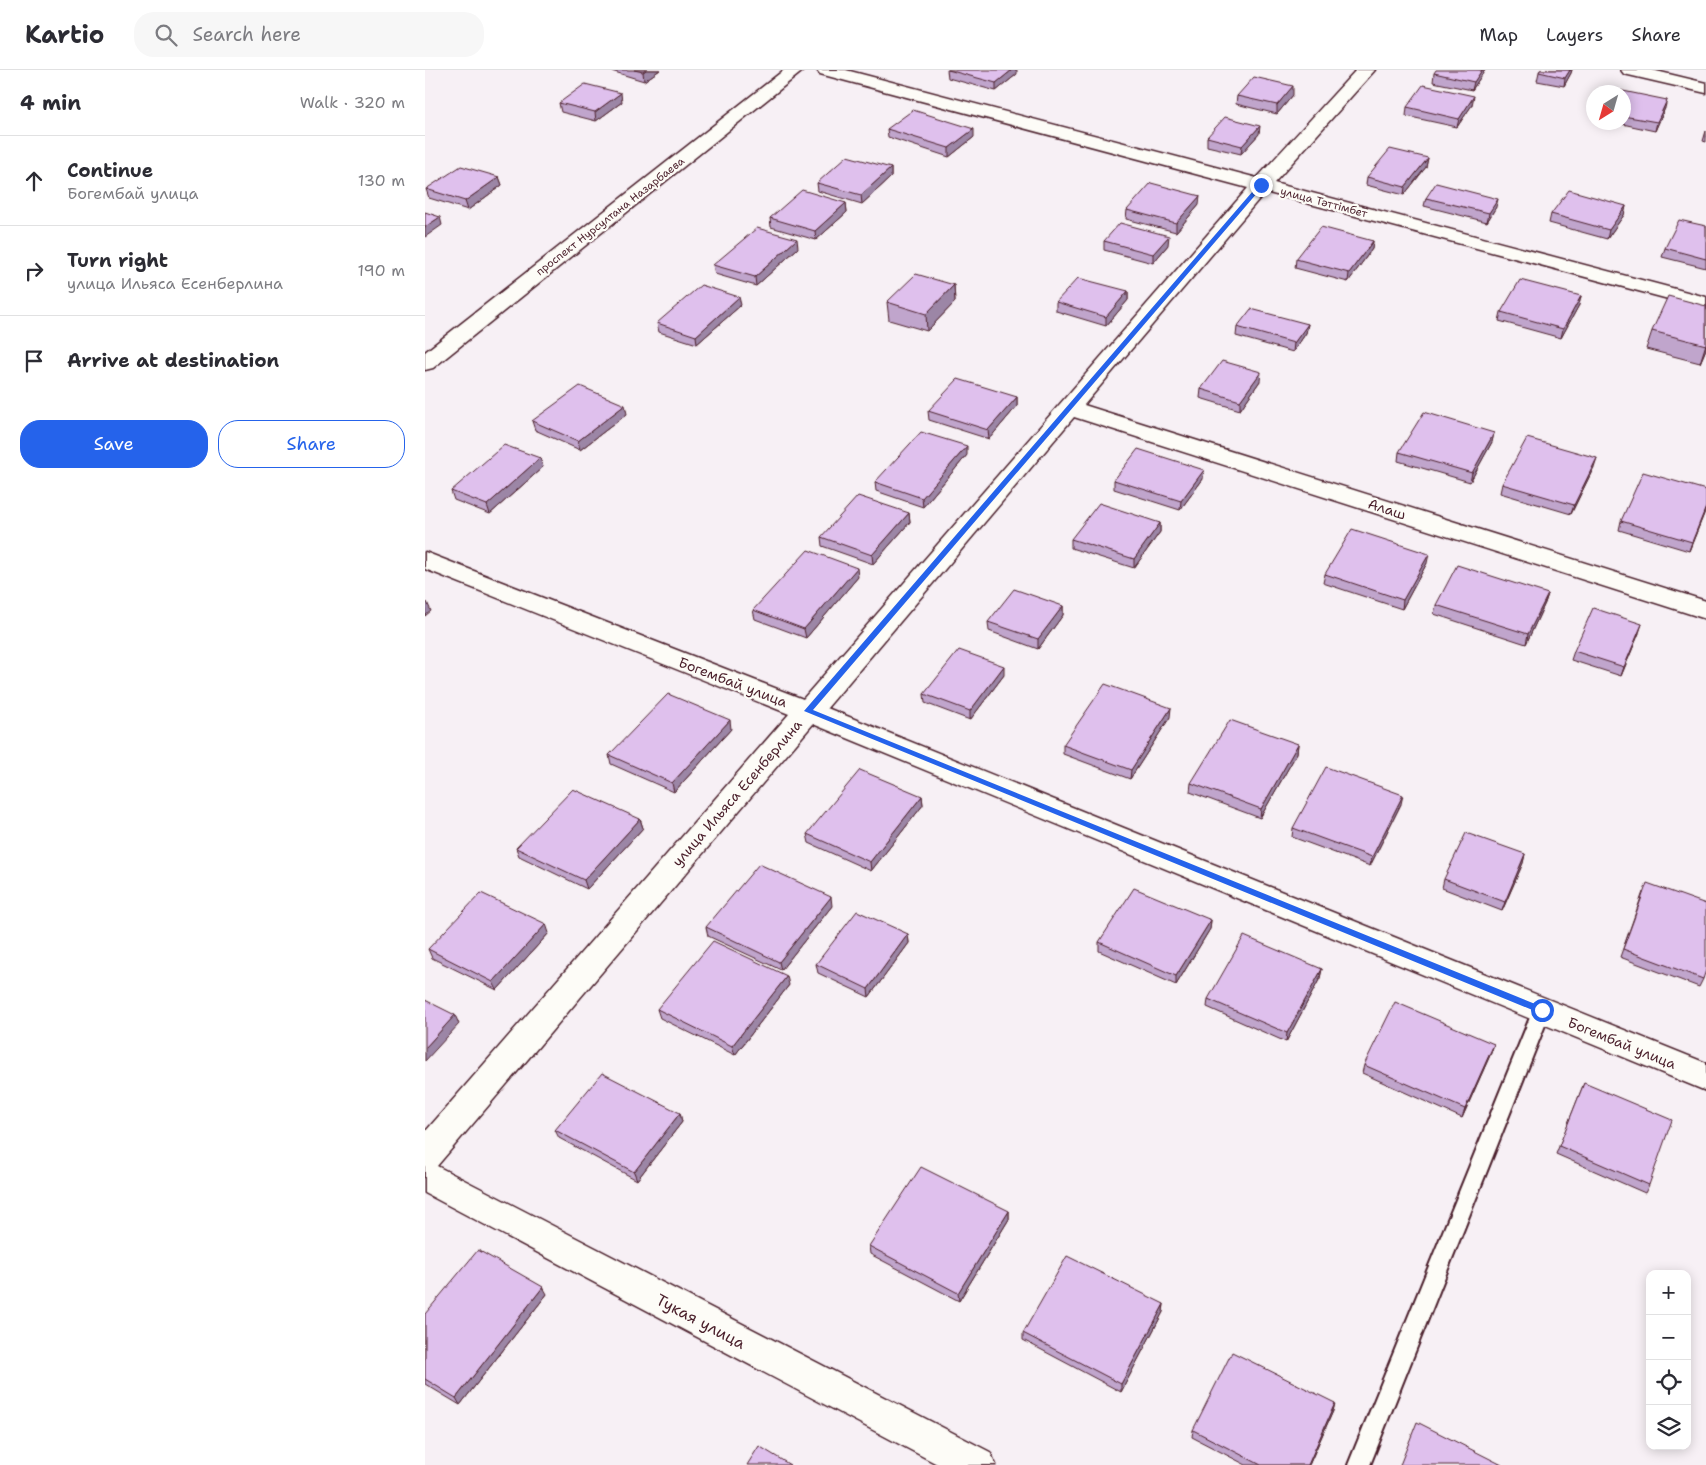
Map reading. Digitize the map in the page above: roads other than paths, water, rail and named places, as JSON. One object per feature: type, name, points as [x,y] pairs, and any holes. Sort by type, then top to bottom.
[{"type":"street","name":"проспект Нурсултана Назарбаева","points":[[425,362],[795,70]]},
{"type":"street","name":"улица Тәттімбет","points":[[826,70],[1706,303]]},
{"type":"street","name":"улица Ильяса Есенберлина","points":[[425,1156],[1261,185],[1366,70]]},
{"type":"street","points":[[1630,70],[1706,88]]},
{"type":"street","name":"Алаш","points":[[1069,408],[1706,610]]},
{"type":"street","name":"Богембай улица","points":[[425,560],[808,711],[1706,1078]]},
{"type":"street","name":"Тукая улица","points":[[425,1176],[977,1465]]},
{"type":"lane","points":[[1359,1465],[1542,1010]]}]
